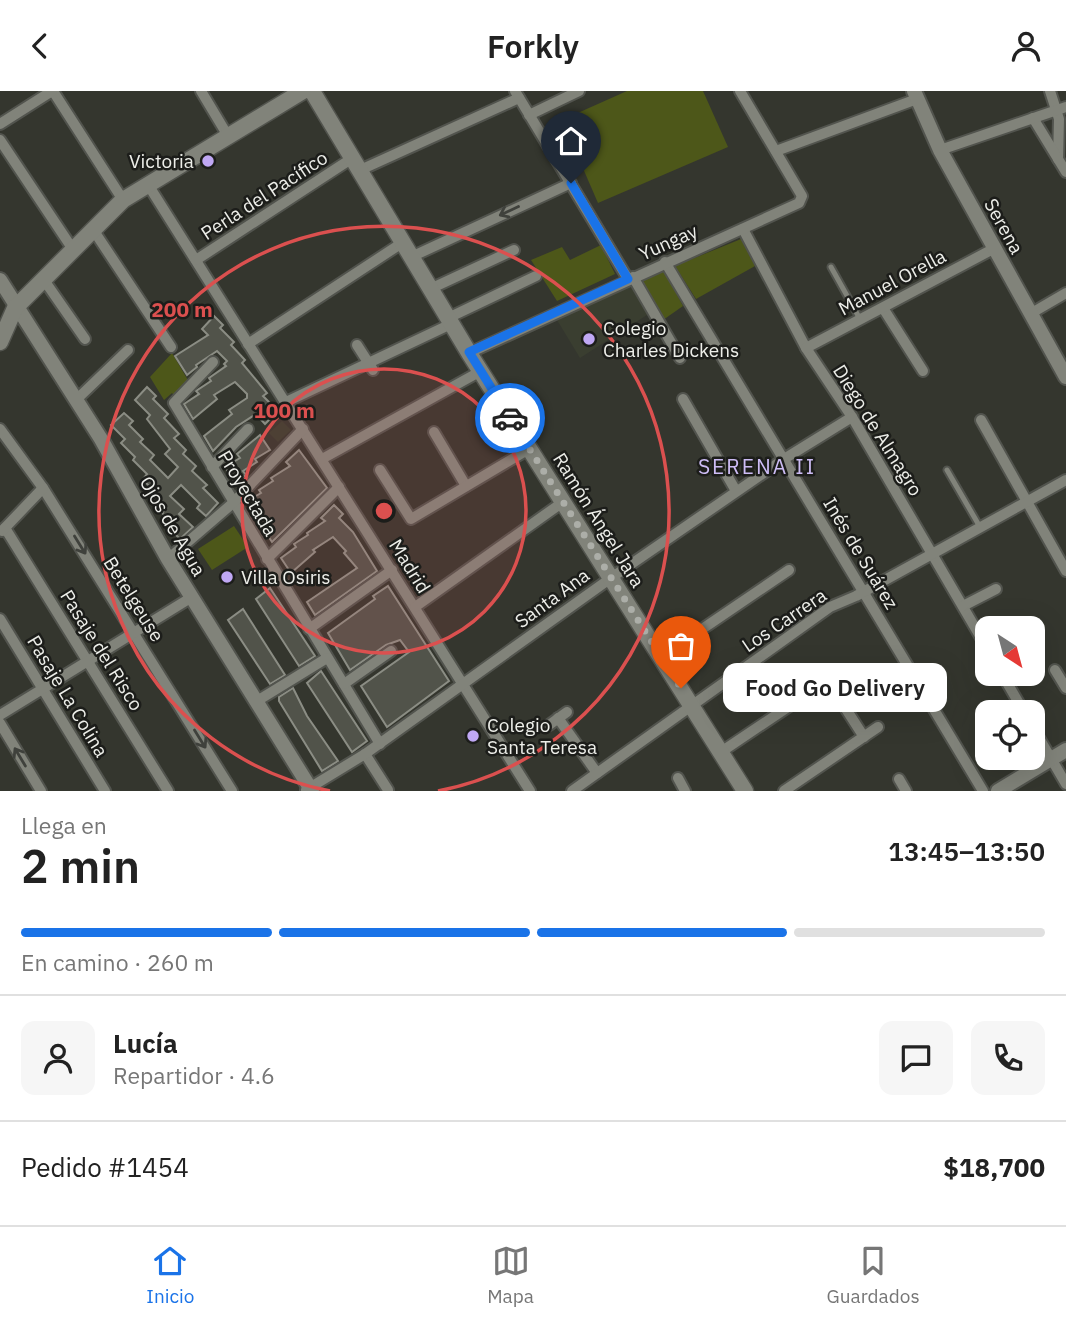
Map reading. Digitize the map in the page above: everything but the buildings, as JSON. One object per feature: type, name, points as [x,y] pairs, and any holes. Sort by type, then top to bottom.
[{"type":"main road","points":[[0,342],[15,308],[92,228],[123,200],[147,183],[303,91]]},
{"type":"main road","name":"Ramón Ángel Jara","points":[[312,91],[449,321],[746,791]]},
{"type":"street","points":[[0,124],[52,91],[123,200]]},
{"type":"street","points":[[201,91],[228,136]]},
{"type":"street","points":[[529,115],[579,91]]},
{"type":"street","points":[[740,91],[776,151],[916,95]]},
{"type":"street","points":[[1050,91],[1062,108],[1058,159]]},
{"type":"street","points":[[517,95],[680,358]]},
{"type":"street","name":"Perla del Pacífico","points":[[196,260],[355,165],[517,95]]},
{"type":"street","name":"Serena","points":[[916,95],[940,150],[1066,377]]},
{"type":"street","points":[[940,150],[1062,108]]},
{"type":"street","points":[[1033,118],[1066,172]]},
{"type":"street","points":[[0,139],[72,248]]},
{"type":"street","name":"Yungay","points":[[469,352],[665,262],[794,207],[802,196],[776,151]]},
{"type":"street","name":"Madrid","points":[[147,183],[530,791]]},
{"type":"street","points":[[411,257],[571,183]]},
{"type":"street","points":[[92,228],[171,347]]},
{"type":"street","name":"Diego de Almagro","points":[[743,229],[806,348],[852,417],[975,627]]},
{"type":"street","points":[[248,344],[402,243]]},
{"type":"street","name":"Manuel Orella","points":[[806,348],[995,248]]},
{"type":"street","points":[[430,289],[514,250]]},
{"type":"street","name":"Inés de Suárez","points":[[665,262],[984,791]]},
{"type":"street","points":[[286,402],[371,366],[449,321],[536,277]]},
{"type":"street","name":"Ojos de Agua","points":[[0,280],[15,308],[76,400],[309,790]]},
{"type":"street","points":[[44,280],[85,339]]},
{"type":"street","points":[[1030,314],[1066,293]]},
{"type":"street","points":[[883,308],[923,372]]},
{"type":"street","points":[[357,345],[363,359],[371,366]]},
{"type":"street","points":[[76,400],[128,350]]},
{"type":"street","name":"Proyectada","points":[[213,362],[174,403],[380,744]]},
{"type":"street","points":[[322,459],[481,371]]},
{"type":"street","points":[[683,399],[736,491]]},
{"type":"street","name":"Santa Ana","points":[[309,790],[366,754],[736,491],[852,417]]},
{"type":"street","points":[[981,420],[1066,571]]},
{"type":"street","name":"Betelgeuse","points":[[0,429],[43,488],[232,791]]},
{"type":"street","points":[[212,467],[248,429]]},
{"type":"street","points":[[169,559],[233,503],[303,429]]},
{"type":"street","points":[[434,432],[466,486]]},
{"type":"street","points":[[380,470],[411,519],[529,449]]},
{"type":"street","name":"Los Carrera","points":[[572,791],[830,607],[1066,480]]},
{"type":"street","points":[[267,559],[339,487]]},
{"type":"street","points":[[2,531],[43,488]]},
{"type":"street","points":[[415,607],[563,502]]},
{"type":"street","name":"Pasaje del Risco","points":[[2,531],[88,660],[168,791]]},
{"type":"street","points":[[309,629],[392,569]]},
{"type":"street","points":[[661,657],[789,570]]},
{"type":"street","points":[[962,605],[996,589]]},
{"type":"street","points":[[0,715],[192,597]]},
{"type":"street","name":"Pasaje La Colina","points":[[0,619],[44,687],[105,791]]},
{"type":"street","points":[[344,684],[391,651]]},
{"type":"street","points":[[257,701],[327,658]]},
{"type":"street","points":[[721,752],[843,670]]},
{"type":"street","points":[[1055,670],[1066,688]]},
{"type":"street","points":[[828,681],[864,737]]},
{"type":"street","points":[[558,718],[597,773]]},
{"type":"street","points":[[0,723],[41,791]]},
{"type":"street","points":[[784,791],[878,727]]},
{"type":"street","points":[[1045,747],[1066,784]]},
{"type":"street","points":[[998,791],[1066,750]]},
{"type":"street","points":[[366,754],[388,790]]},
{"type":"street","points":[[678,778],[685,791]]},
{"type":"street","points":[[899,779],[906,791]]},
{"type":"lane","points":[[831,267],[860,319]]},
{"type":"lane","points":[[947,470],[980,527]]},
{"type":"shaded area","name":"Colegio Charles Dickens","points":[[630,287],[636,290],[650,313],[580,358],[557,320]]},
{"type":"shaded area","points":[[282,421],[291,430],[278,442],[269,433]]},
{"type":"green space","points":[[627,91],[703,91],[728,147],[598,203],[562,120]]},
{"type":"green space","points":[[741,239],[755,266],[696,299],[675,266]]},
{"type":"green space","points":[[601,245],[615,274],[557,301],[531,260],[562,247],[570,260]]},
{"type":"green space","points":[[664,271],[683,306],[663,320],[639,282]]},
{"type":"green space","points":[[172,353],[189,382],[175,397],[172,393],[164,400],[150,377]]},
{"type":"green space","points":[[234,526],[248,547],[212,570],[198,549]]},
{"type":"way so far","points":[[510,418],[681,688]]},
{"type":"place","name":"Victoria","points":[[208,161]]},
{"type":"place","name":"Colegio Charles Dickens","points":[[589,339]]},
{"type":"place","name":"Villa Osiris","points":[[227,577]]},
{"type":"place","name":"Food Go Delivery","points":[[681,688]]},
{"type":"place","name":"Colegio Santa Teresa","points":[[473,736]]},
{"type":"district","name":"SERENA II","points":[[757,467]]},
{"type":"route","points":[[510,418],[469,352],[628,279],[571,183]]}]
